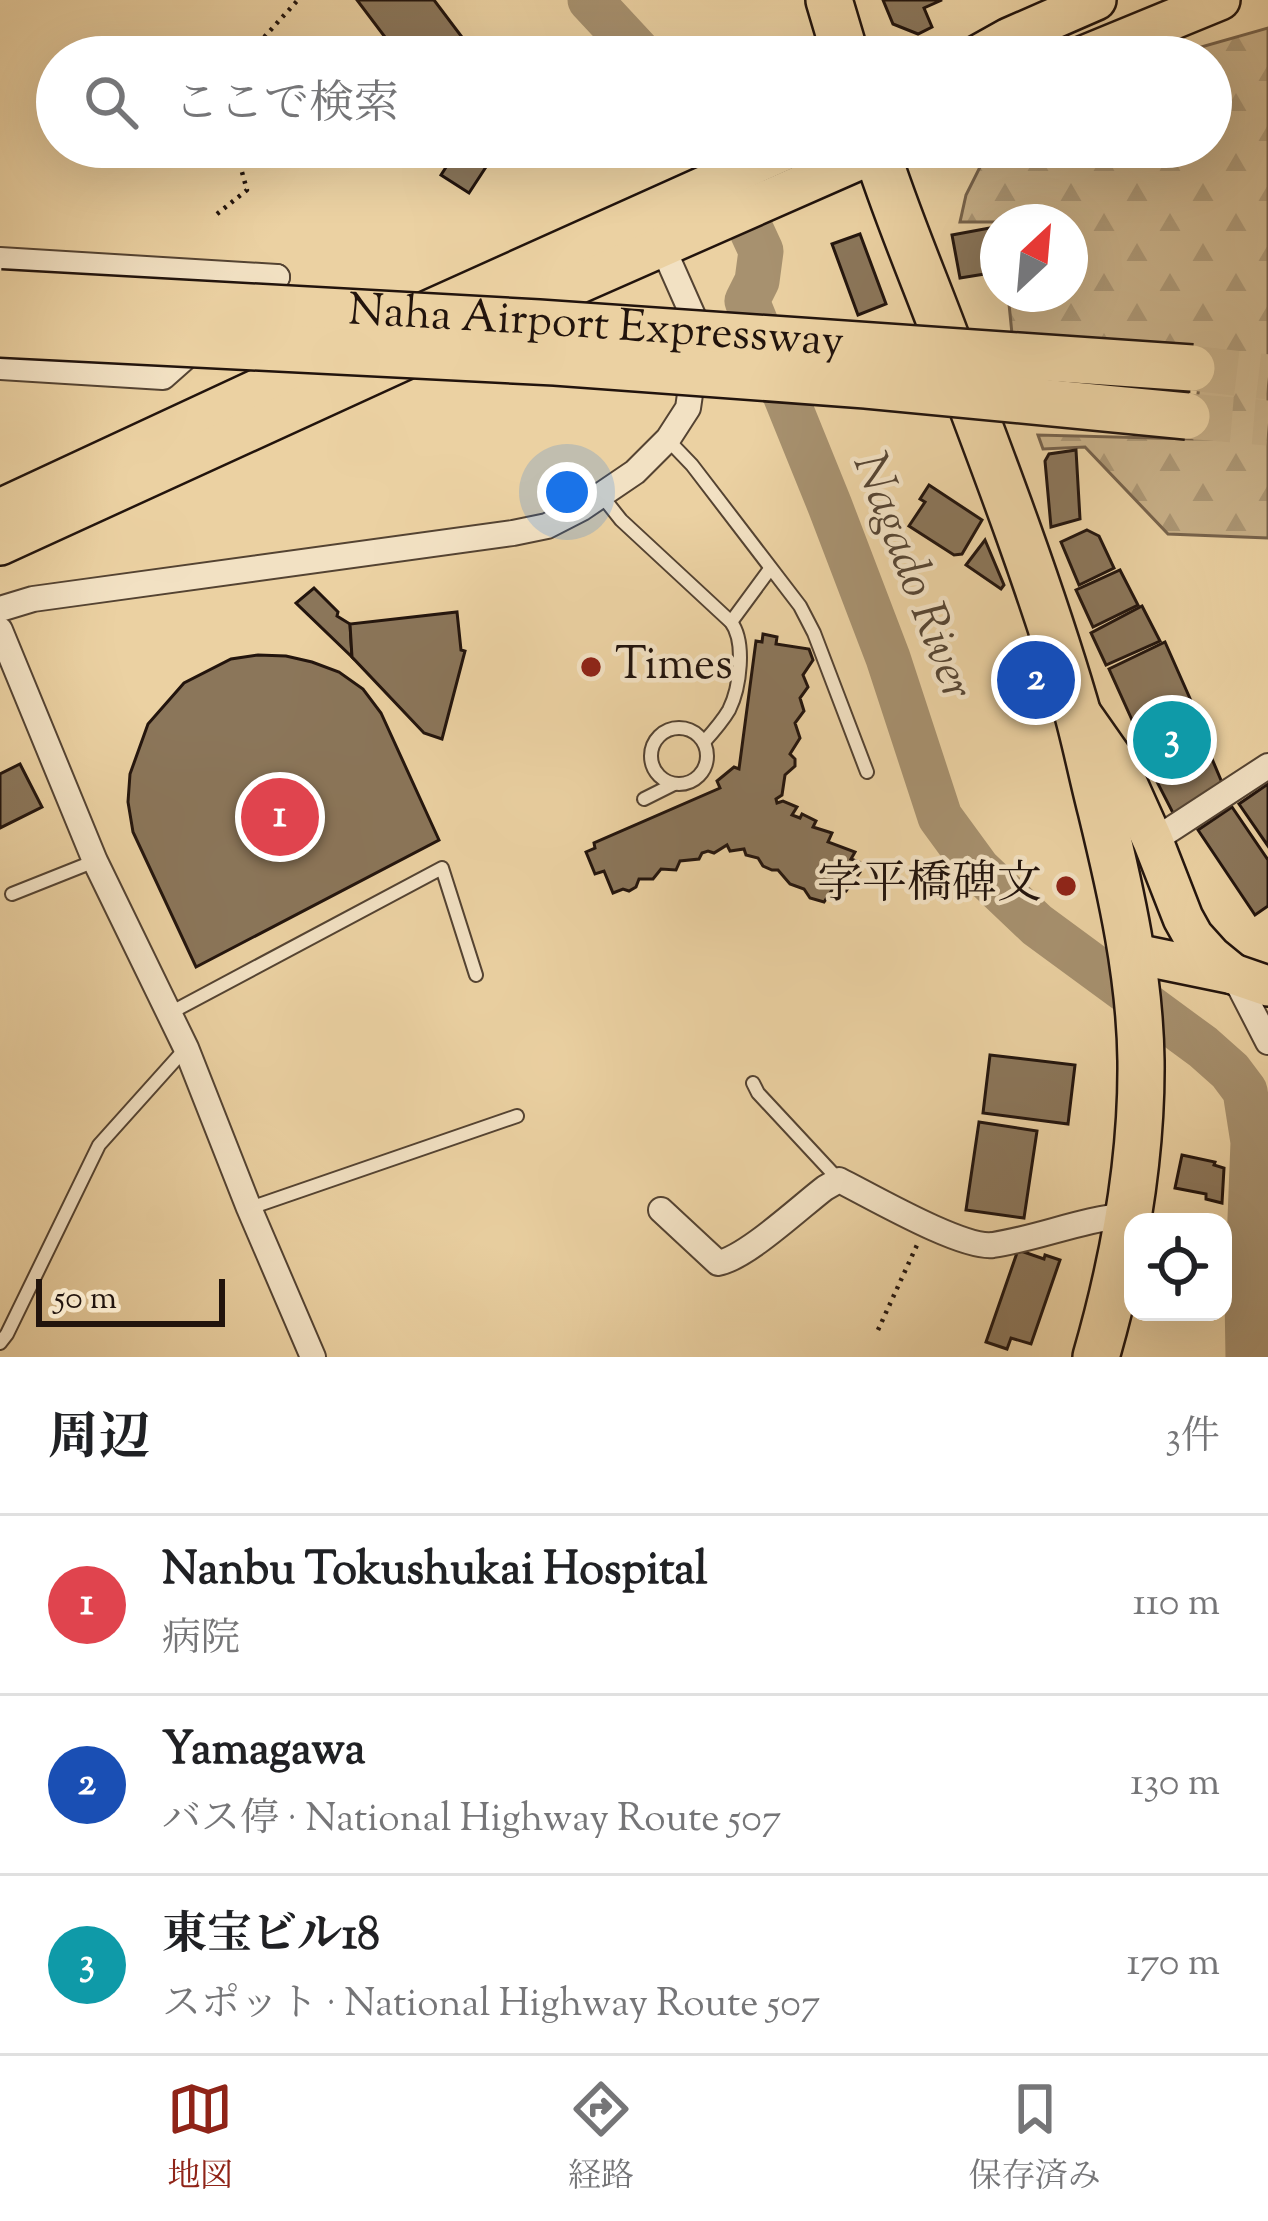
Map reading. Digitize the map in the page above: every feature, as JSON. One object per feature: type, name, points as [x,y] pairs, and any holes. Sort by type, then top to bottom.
[{"type":"highway","points":[[829,0],[840,36]]},
{"type":"highway","points":[[885,168],[902,228],[1024,550],[1076,706],[1120,888],[1141,1058],[1129,1213]]},
{"type":"highway","name":"Naha Airport Expressway","points":[[0,293],[539,322],[1192,368]]},
{"type":"highway","name":"Naha Airport Expressway","points":[[0,334],[555,362],[1187,416]]},
{"type":"highway","points":[[1096,1357],[1124,1241]]},
{"type":"main road","points":[[1014,36],[1096,0]]},
{"type":"main road","points":[[1133,36],[1220,0]]},
{"type":"main road","points":[[0,508],[677,197],[777,168]]},
{"type":"main road","points":[[0,545],[679,240],[779,168]]},
{"type":"main road","points":[[1076,706],[1122,772],[1193,936],[1211,956],[1251,980]]},
{"type":"main road","points":[[1131,956],[1251,980]]},
{"type":"street","points":[[0,609],[33,599],[547,526],[635,472],[668,439],[688,408],[695,360],[694,318],[679,240]]},
{"type":"street","points":[[0,260],[277,277],[163,377],[0,367]]},
{"type":"street","points":[[0,630],[95,861],[186,1048],[313,1357]]},
{"type":"street","points":[[1153,841],[1268,766]]},
{"type":"street","points":[[1251,980],[1268,1042]]},
{"type":"street","points":[[662,1210],[718,1263],[725,1263],[839,1180],[958,1238],[989,1246],[1124,1215]]},
{"type":"lane","points":[[668,439],[800,605],[867,772]]},
{"type":"lane","points":[[602,495],[621,520],[739,632],[735,694],[704,742]]},
{"type":"lane","points":[[731,622],[770,568]]},
{"type":"lane","points":[[644,799],[674,784],[692,782],[705,769],[704,742],[689,729],[662,733],[651,749],[652,768],[674,784]]},
{"type":"lane","points":[[12,894],[95,861]]},
{"type":"lane","points":[[168,1014],[442,868],[476,975]]},
{"type":"lane","points":[[0,1343],[99,1145],[186,1048]]},
{"type":"lane","points":[[753,1083],[839,1180]]},
{"type":"lane","points":[[249,1208],[517,1116]]},
{"type":"path","points":[[265,36],[298,0]]},
{"type":"path","points":[[217,214],[247,190],[241,168]]},
{"type":"path","points":[[878,1330],[927,1223]]},
{"type":"green space","points":[[1268,28],[1268,538],[1168,534],[1085,447],[1043,449],[1038,435],[1192,439],[1203,356],[1012,334],[1010,312],[1088,312],[1088,204],[980,204],[980,222],[960,222],[980,168],[1232,168],[1232,38]]},
{"type":"building","points":[[357,0],[434,0],[461,36],[384,36]]},
{"type":"building","points":[[883,0],[942,0],[924,8],[932,27],[918,34],[893,24]]},
{"type":"building","points":[[446,168],[485,168],[469,193],[441,175]]},
{"type":"building","points":[[980,230],[980,275],[960,278],[952,235]]},
{"type":"building","points":[[860,234],[886,304],[858,315],[832,244]]},
{"type":"building","points":[[1076,450],[1080,519],[1051,527],[1045,461],[1049,454]]},
{"type":"building","points":[[929,485],[982,520],[962,554],[954,555],[909,526],[925,502],[920,499]]},
{"type":"building","points":[[1087,530],[1099,536],[1114,568],[1079,585],[1061,542]]},
{"type":"building","points":[[985,540],[1004,585],[1001,589],[966,565]]},
{"type":"building","points":[[1120,570],[1138,605],[1093,627],[1076,590]]},
{"type":"building","points":[[314,588],[350,624],[352,657],[296,603]]},
{"type":"building","points":[[1142,606],[1160,641],[1106,665],[1091,633]]},
{"type":"building","points":[[457,612],[461,650],[465,651],[442,739],[424,733],[352,657],[350,624]]},
{"type":"building","points":[[763,634],[777,637],[776,644],[809,649],[813,660],[803,675],[808,687],[800,698],[804,711],[795,723],[800,738],[790,754],[795,766],[785,775],[777,803],[797,807],[792,815],[816,821],[813,827],[832,833],[828,842],[855,852],[851,859],[859,862],[855,868],[860,872],[846,891],[836,884],[824,902],[810,898],[804,889],[746,855],[744,849],[730,851],[727,845],[714,853],[702,853],[699,859],[680,861],[676,870],[661,869],[653,879],[639,879],[629,891],[613,893],[604,871],[595,874],[586,852],[595,848],[594,843],[720,788],[717,781],[734,767],[739,769],[756,641],[762,642]]},
{"type":"building","points":[[1165,642],[1192,703],[1137,731],[1109,669]]},
{"type":"building","points":[[258,655],[312,662],[339,672],[363,689],[381,713],[439,840],[196,967],[133,832],[130,774],[148,724],[184,683],[231,659]]},
{"type":"building","points":[[1192,705],[1207,747],[1153,774],[1137,733]]},
{"type":"building","points":[[1207,747],[1223,785],[1174,815],[1153,774]]},
{"type":"building","points":[[20,764],[42,807],[0,828],[0,774]]},
{"type":"building","points":[[1268,784],[1268,846],[1239,804]]},
{"type":"building","points":[[1232,807],[1268,860],[1268,906],[1255,915],[1198,830]]},
{"type":"building","points":[[990,1055],[1075,1065],[1068,1124],[983,1113]]},
{"type":"building","points":[[979,1122],[1037,1131],[1024,1218],[966,1210]]},
{"type":"building","points":[[1182,1155],[1224,1168],[1222,1203],[1206,1199],[1206,1194],[1175,1188]]},
{"type":"building","points":[[1018,1250],[1060,1260],[1031,1344],[1011,1338],[1007,1349],[986,1342]]},
{"type":"waterway","name":"Nagado River","points":[[590,0],[623,36]]},
{"type":"waterway","name":"Nagado River","points":[[723,168],[761,251],[757,281],[747,301],[888,658],[940,817],[978,869],[1037,925],[1203,1047],[1245,1091],[1253,1142],[1248,1357]]},
{"type":"waterway","points":[[1253,1142],[1268,1139]]},
{"type":"tunnel","points":[[1192,368],[1268,377]]},
{"type":"tunnel","points":[[1187,416],[1268,423]]},
{"type":"place","name":"Times","points":[[591,667]]},
{"type":"place","name":"Yamagawa","points":[[1036,680]]},
{"type":"place","name":"東宝ビル18","points":[[1172,740]]},
{"type":"place","name":"Nanbu Tokushukai Hospital","points":[[280,817]]},
{"type":"place","name":"字平橋碑文","points":[[1066,886]]}]
